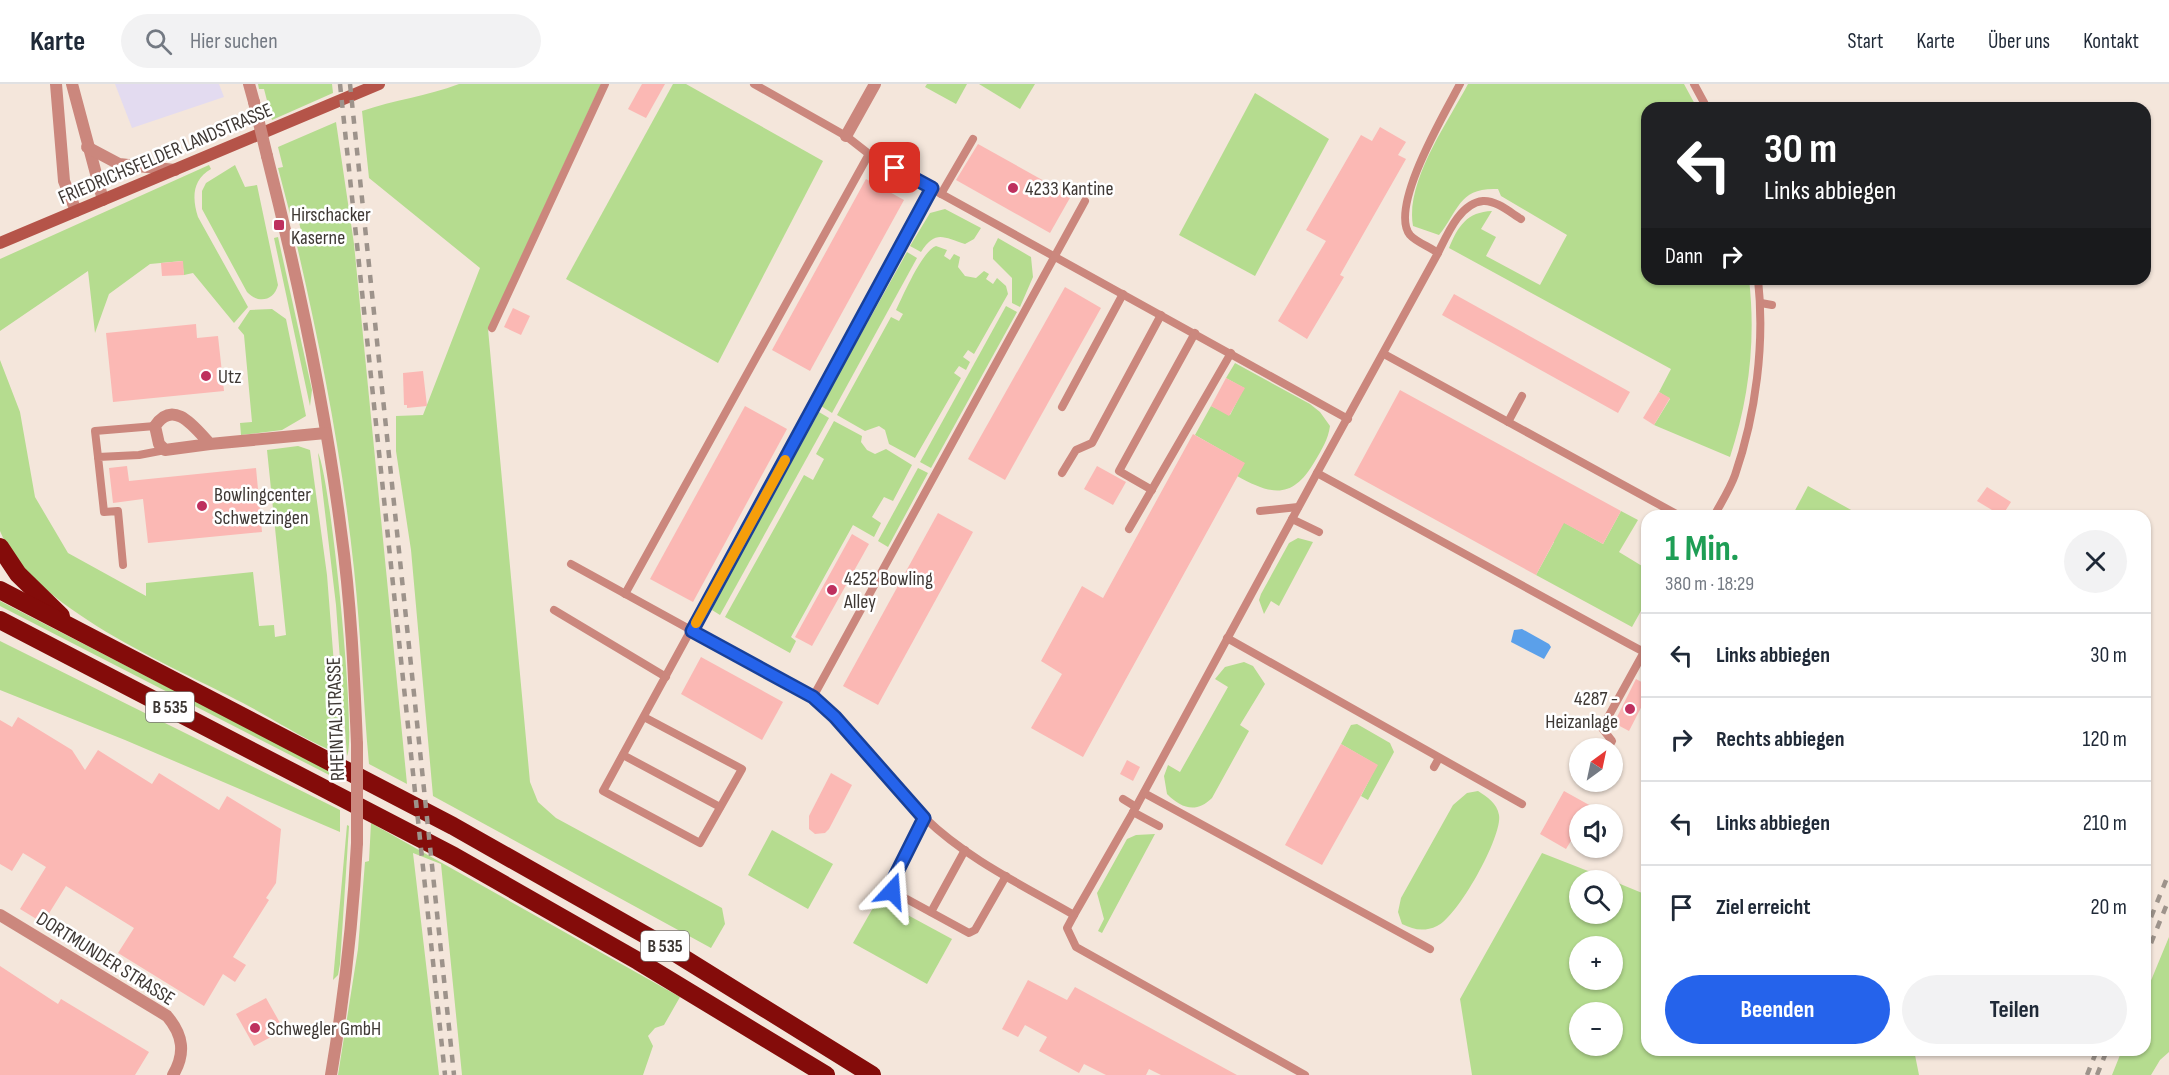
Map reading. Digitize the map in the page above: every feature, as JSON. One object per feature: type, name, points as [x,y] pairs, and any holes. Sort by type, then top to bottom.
[{"type":"highway","points":[[0,547],[18,574],[76,629]]},
{"type":"highway","name":"B 535","points":[[0,591],[464,832],[656,941],[872,1075]]},
{"type":"highway","name":"B 535","points":[[0,620],[454,856],[638,961],[826,1075]]},
{"type":"main road","name":"FRIEDRICHSFELDER LANDSTRASSE","points":[[0,243],[379,84]]},
{"type":"street","points":[[56,84],[64,181],[76,212]]},
{"type":"street","points":[[72,84],[103,200]]},
{"type":"street","name":"RHEINTALSTRASSE","points":[[249,84],[286,233],[326,433],[341,531],[350,618],[357,744],[357,843],[354,898],[342,1005],[331,1075]]},
{"type":"street","points":[[846,136],[874,84]]},
{"type":"street","points":[[87,147],[119,164],[175,170]]},
{"type":"street","points":[[210,444],[183,417],[173,413],[166,414],[155,426],[159,444],[165,450],[326,433]]},
{"type":"street","name":"DORTMUNDER STRASSE","points":[[0,915],[167,1016],[179,1030],[182,1048],[179,1065],[173,1075]]},
{"type":"lane","points":[[492,328],[605,84]]},
{"type":"lane","points":[[754,84],[846,136],[869,154],[1348,418]]},
{"type":"lane","points":[[1438,253],[1410,234],[1404,217],[1417,164],[1460,84]]},
{"type":"lane","points":[[1694,84],[1704,102]]},
{"type":"lane","points":[[941,194],[973,140]]},
{"type":"lane","points":[[625,594],[869,154]]},
{"type":"lane","points":[[644,717],[742,769],[700,843],[603,791],[932,188]]},
{"type":"lane","points":[[813,697],[1085,201]]},
{"type":"lane","points":[[1305,1075],[1076,947],[1067,928],[1135,810],[1298,507],[1384,354],[1448,232],[1467,207],[1483,201],[1495,204],[1521,219]]},
{"type":"lane","points":[[1717,510],[1735,477],[1751,416],[1759,354],[1761,303],[1759,285]]},
{"type":"lane","points":[[1062,407],[1123,294]]},
{"type":"lane","points":[[1761,303],[1772,304]]},
{"type":"lane","points":[[1062,473],[1076,450],[1092,443],[1161,315]]},
{"type":"lane","points":[[1152,490],[1119,471],[1195,333]]},
{"type":"lane","points":[[1129,529],[1231,353]]},
{"type":"lane","points":[[1384,354],[1669,510]]},
{"type":"lane","points":[[1508,422],[1522,396]]},
{"type":"lane","points":[[123,565],[118,511],[104,512],[95,430],[155,426]]},
{"type":"lane","points":[[98,457],[139,455],[165,450]]},
{"type":"lane","points":[[1317,473],[1641,647]]},
{"type":"lane","points":[[1260,511],[1298,507]]},
{"type":"lane","points":[[1292,519],[1318,532]]},
{"type":"lane","points":[[571,564],[813,697],[835,717],[924,818],[965,850],[1074,915]]},
{"type":"lane","points":[[554,610],[666,676]]},
{"type":"lane","points":[[1227,638],[1522,804]]},
{"type":"lane","points":[[1610,738],[1602,728],[1641,656]]},
{"type":"lane","points":[[1311,699],[1317,689]]},
{"type":"lane","points":[[623,755],[720,807]]},
{"type":"lane","points":[[1434,767],[1439,758]]},
{"type":"lane","points":[[1144,793],[1234,838],[1355,904],[1430,949]]},
{"type":"lane","points":[[1123,799],[1159,826]]},
{"type":"lane","points":[[924,818],[891,884],[892,891],[969,933],[975,930],[1006,876]]},
{"type":"lane","points":[[931,912],[965,850]]},
{"type":"shaded area","points":[[115,84],[219,84],[224,97],[132,128]]},
{"type":"green space","points":[[258,84],[332,84],[333,93],[272,120],[264,89],[259,89]]},
{"type":"green space","points":[[459,84],[601,84],[488,329],[530,782],[538,802],[556,818],[722,908],[725,924],[711,948],[433,796],[411,550],[396,451],[396,416],[423,415],[480,268],[369,178],[362,111]]},
{"type":"green space","points":[[673,84],[686,84],[823,161],[718,363],[566,279]]},
{"type":"green space","points":[[927,84],[967,84],[956,104],[925,87]]},
{"type":"green space","points":[[979,84],[1035,84],[1020,109]]},
{"type":"green space","points":[[1468,84],[1684,84],[1694,102],[1641,102],[1641,285],[1750,285],[1752,324],[1749,369],[1742,413],[1730,457],[1654,425],[1670,399],[1659,392],[1671,369],[1449,248],[1464,222],[1476,214],[1492,211],[1481,229],[1496,237],[1486,256],[1540,285],[1567,235],[1501,196],[1498,189],[1485,189],[1467,196],[1439,235],[1413,226],[1412,209],[1415,191],[1440,134]]},
{"type":"green space","points":[[1255,93],[1329,139],[1255,276],[1179,235]]},
{"type":"green space","points":[[336,122],[354,244],[407,784],[369,764],[356,593],[337,442],[313,316],[294,233],[301,231],[297,213],[290,214],[278,168],[283,167],[278,147]]},
{"type":"green space","points":[[209,165],[211,169],[200,178],[197,184],[195,203],[198,217],[248,307],[234,323],[193,273],[184,275],[182,261],[150,264],[109,294],[95,333],[88,271],[0,331],[0,259]]},
{"type":"green space","points":[[235,165],[245,187],[257,185],[278,285],[273,295],[265,299],[256,298],[247,292],[202,209],[202,191],[206,183]]},
{"type":"green space","points":[[945,209],[981,228],[974,239],[965,244],[946,238],[936,238],[931,240],[921,252],[910,246],[930,213]]},
{"type":"green space","points":[[278,237],[312,390],[310,406],[274,238]]},
{"type":"green space","points":[[998,238],[1031,257],[1033,277],[1020,307],[1012,303],[1012,278],[993,259],[993,248]]},
{"type":"green space","points":[[936,246],[947,250],[944,256],[950,260],[954,254],[960,257],[958,267],[965,276],[976,278],[984,271],[989,274],[986,279],[993,284],[997,278],[1006,286],[1008,294],[974,354],[968,350],[963,357],[970,362],[966,370],[959,366],[954,373],[961,378],[915,458],[889,444],[885,430],[879,426],[865,431],[837,415],[891,317],[899,321],[903,314],[896,310],[908,285],[925,256]]},
{"type":"green space","points":[[907,252],[917,258],[832,413],[821,406]]},
{"type":"green space","points":[[1006,306],[1017,312],[931,468],[920,462]]},
{"type":"green space","points":[[272,309],[286,319],[306,416],[282,430],[241,435],[240,423],[252,422],[244,335],[238,328],[250,310]]},
{"type":"green space","points":[[0,360],[20,412],[35,497],[68,553],[146,596],[146,583],[253,572],[259,626],[274,625],[275,637],[286,635],[267,450],[298,446],[310,450],[327,575],[341,754],[329,750],[106,632],[71,609],[41,585],[16,559],[0,531]]},
{"type":"green space","points":[[1235,363],[1310,404],[1320,412],[1330,426],[1326,440],[1315,461],[1299,482],[1290,488],[1272,490],[1237,476],[1244,463],[1195,435],[1211,406],[1230,415],[1244,388],[1226,378]]},
{"type":"green space","points":[[819,412],[829,418],[720,615],[712,610],[714,604]]},
{"type":"green space","points":[[834,421],[862,436],[861,442],[867,450],[875,454],[886,449],[912,465],[893,501],[884,497],[872,517],[881,523],[874,537],[853,525],[791,637],[796,641],[790,653],[725,617],[804,475],[813,480],[824,459],[816,454]]},
{"type":"green space","points":[[1398,431],[1603,544],[1621,511],[1638,520],[1619,552],[1641,565],[1641,611],[1632,627],[1536,575],[1554,542]]},
{"type":"green space","points":[[318,453],[336,556],[346,660],[349,705],[347,756],[336,605]]},
{"type":"green space","points":[[918,468],[928,473],[888,547],[878,541]]},
{"type":"green space","points":[[1808,486],[1851,510],[1795,510]]},
{"type":"green space","points":[[1298,538],[1313,542],[1279,606],[1271,601],[1264,614],[1259,600],[1261,594],[1289,543]]},
{"type":"green space","points":[[0,601],[337,774],[337,779],[0,606]]},
{"type":"green space","points":[[0,641],[340,810],[340,832],[125,740],[0,690]]},
{"type":"green space","points":[[1244,662],[1253,666],[1265,684],[1240,725],[1249,731],[1212,798],[1200,806],[1183,806],[1167,794],[1164,776],[1168,765],[1180,772],[1228,687],[1215,679],[1225,667]]},
{"type":"green space","points":[[1357,724],[1390,743],[1394,752],[1368,800],[1361,796],[1377,765],[1341,744],[1351,725]]},
{"type":"green space","points":[[1478,791],[1494,804],[1499,815],[1494,840],[1477,875],[1456,908],[1446,920],[1437,926],[1419,930],[1402,924],[1398,912],[1401,898],[1453,805],[1467,793]]},
{"type":"green space","points":[[371,823],[680,997],[664,1025],[655,1028],[648,1036],[653,1046],[643,1075],[462,1075],[441,864],[413,853],[439,1075],[338,1075],[358,949],[365,862],[369,861]]},
{"type":"green space","points":[[347,825],[349,826],[340,964],[338,975],[333,980]]},
{"type":"green space","points":[[772,830],[833,864],[808,909],[748,875]]},
{"type":"green space","points":[[1155,834],[1102,933],[1098,931],[1104,919],[1097,893],[1127,839],[1136,835]]},
{"type":"green space","points":[[1542,853],[1585,870],[1569,870],[1569,924],[1623,924],[1623,885],[1641,893],[1641,1056],[1915,1056],[1919,1075],[1472,1075],[1460,999]]},
{"type":"green space","points":[[878,899],[952,939],[927,984],[853,943]]},
{"type":"green space","points":[[2169,937],[2169,1052],[2160,1060],[2151,1075],[2112,1075],[2120,1056],[2151,1056],[2151,980]]},
{"type":"water","points":[[1522,629],[1549,644],[1551,647],[1544,659],[1511,642],[1514,630]]},
{"type":"building","points":[[642,84],[665,84],[646,118],[628,109]]},
{"type":"building","points":[[1380,127],[1406,142],[1398,155],[1406,159],[1340,275],[1344,277],[1307,339],[1278,321],[1326,241],[1306,230],[1361,135],[1372,141]]},
{"type":"building","name":"4233 Kantine","points":[[978,144],[1071,196],[1050,233],[956,180]]},
{"type":"building","points":[[866,179],[904,200],[810,371],[772,350]]},
{"type":"building","points":[[183,261],[184,275],[162,276],[161,263]]},
{"type":"building","points":[[1065,287],[1101,308],[1005,480],[968,459]]},
{"type":"building","points":[[1454,294],[1630,392],[1618,413],[1442,315]]},
{"type":"building","points":[[513,308],[530,316],[521,335],[504,327]]},
{"type":"building","points":[[196,324],[197,338],[218,336],[224,391],[113,402],[106,333]]},
{"type":"building","points":[[423,371],[427,406],[407,408],[407,405],[404,405],[403,373]]},
{"type":"building","points":[[1226,378],[1245,388],[1229,416],[1211,406]]},
{"type":"building","points":[[1400,390],[1621,511],[1603,544],[1564,523],[1536,575],[1354,475]]},
{"type":"building","points":[[1659,392],[1670,398],[1654,425],[1643,418]]},
{"type":"building","points":[[745,406],[787,429],[693,602],[650,579]]},
{"type":"building","points":[[1193,434],[1245,463],[1083,757],[1031,728],[1062,674],[1041,661],[1082,586],[1103,598]]},
{"type":"building","name":"Bowlingcenter Schwetzingen","points":[[127,466],[129,481],[256,468],[262,532],[148,543],[143,499],[113,503],[109,468]]},
{"type":"building","points":[[1097,466],[1126,482],[1113,505],[1084,489]]},
{"type":"building","points":[[1987,487],[2011,502],[2006,510],[1992,510],[1977,501]]},
{"type":"building","points":[[938,513],[973,532],[878,705],[843,686]]},
{"type":"building","name":"4252 Bowling Alley","points":[[852,534],[869,544],[812,646],[795,637]]},
{"type":"building","points":[[701,657],[783,702],[762,740],[681,694]]},
{"type":"building","name":"4287 - Heizanlage","points":[[1636,679],[1641,682],[1641,708],[1629,731],[1614,723]]},
{"type":"building","points":[[18,717],[72,750],[85,770],[98,750],[152,784],[159,773],[219,810],[227,796],[281,829],[276,883],[266,898],[269,900],[233,957],[246,965],[235,982],[223,974],[204,1006],[118,953],[134,928],[66,886],[43,923],[20,909],[46,867],[23,853],[12,871],[0,864],[0,720],[12,727]]},
{"type":"building","points":[[1341,744],[1378,765],[1322,865],[1285,845]]},
{"type":"building","points":[[1127,760],[1140,767],[1133,781],[1120,774]]},
{"type":"building","points":[[831,773],[852,785],[829,829],[825,833],[815,834],[809,829],[809,816]]},
{"type":"building","points":[[1564,791],[1587,804],[1569,804],[1569,844],[1566,849],[1540,834]]},
{"type":"building","points":[[0,966],[58,1004],[61,999],[149,1052],[135,1075],[0,1075]]},
{"type":"building","points":[[1028,980],[1067,1000],[1075,987],[1237,1075],[1161,1075],[1149,1069],[1146,1075],[1106,1075],[1084,1064],[1079,1073],[1039,1051],[1047,1037],[1025,1025],[1018,1037],[1002,1029]]},
{"type":"building","points":[[266,998],[284,1030],[254,1046],[236,1014]]},
{"type":"railway","points":[[340,84],[445,1075]]},
{"type":"railway","points":[[350,84],[454,1075]]},
{"type":"railway","points":[[2151,917],[2169,873]]},
{"type":"railway","points":[[2151,943],[2169,899]]},
{"type":"railway","points":[[2087,1075],[2095,1056]]},
{"type":"railway","points":[[2097,1075],[2105,1056]]},
{"type":"slow traffic","points":[[696,623],[785,460]]},
{"type":"place","name":"4233 Kantine","points":[[1013,188]]},
{"type":"place","name":"Hirschacker Kaserne","points":[[279,225]]},
{"type":"place","name":"Utz","points":[[206,376]]},
{"type":"place","name":"Bowlingcenter Schwetzingen","points":[[202,506]]},
{"type":"place","name":"4252 Bowling Alley","points":[[832,590]]},
{"type":"place","name":"4287 - Heizanlage","points":[[1630,709]]},
{"type":"place","name":"Schwegler GmbH","points":[[255,1028]]},
{"type":"route","points":[[892,891],[891,884],[924,818],[835,717],[813,697],[692,631],[932,188],[895,168]]}]
